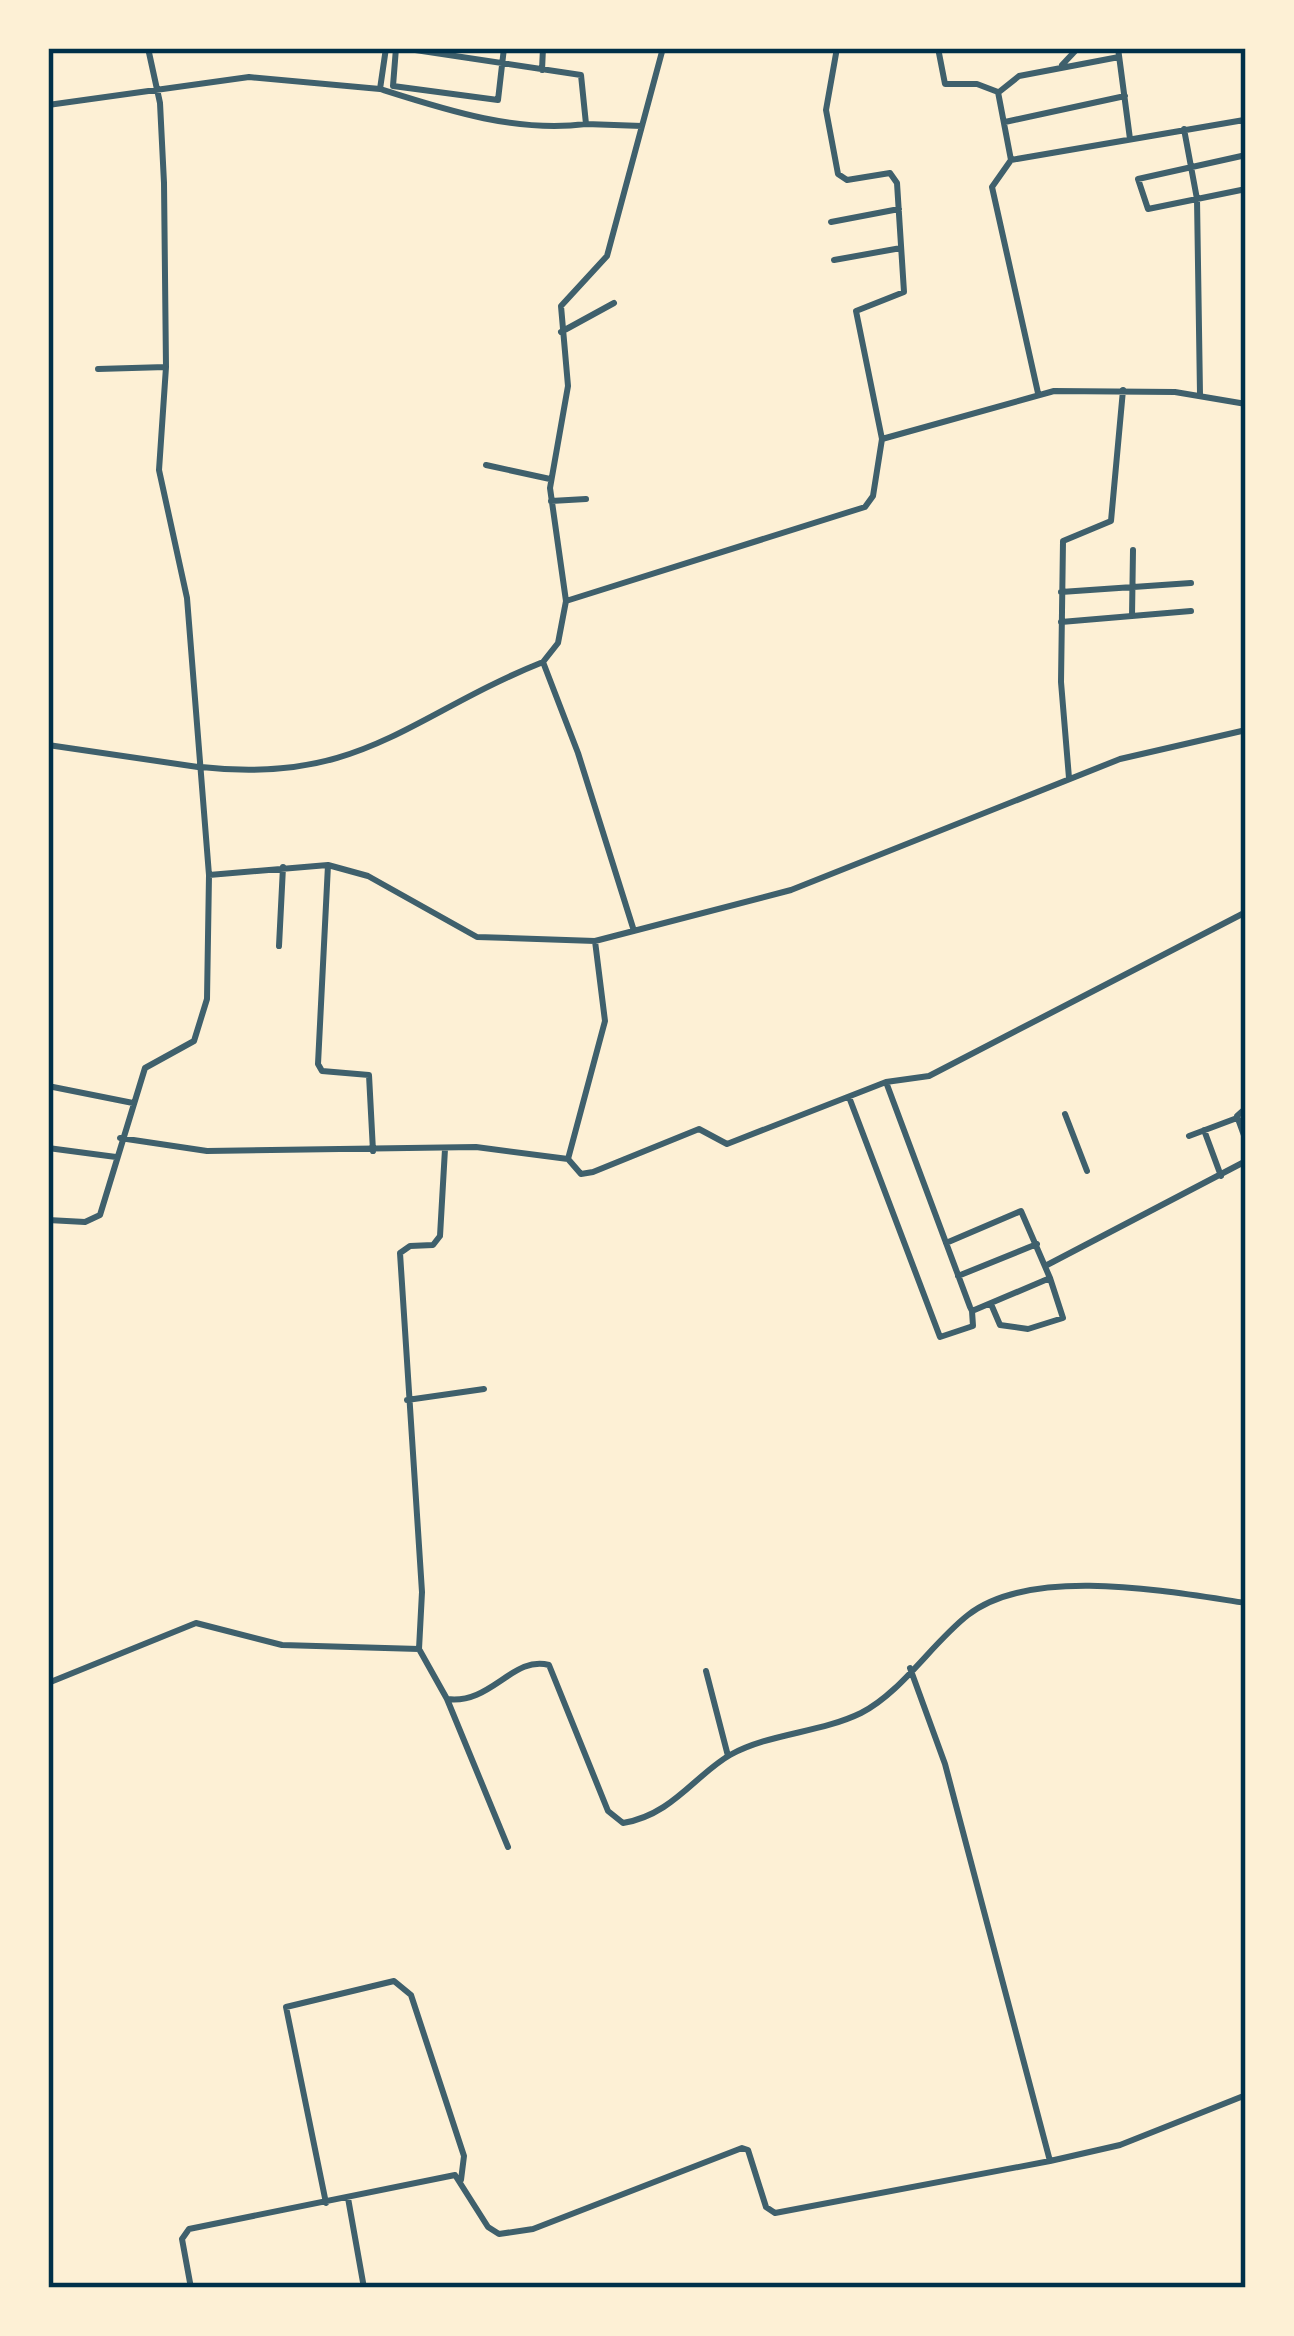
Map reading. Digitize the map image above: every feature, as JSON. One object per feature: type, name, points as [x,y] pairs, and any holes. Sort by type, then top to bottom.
[{"type":"street","points":[[48,1220],[85,1222],[100,1215],[120,1138],[150,1062],[194,1041],[204,1022],[211,948],[187,598],[160,470],[166,368],[158,90],[148,48]]},
{"type":"street","points":[[380,89],[386,48]]},
{"type":"street","points":[[504,48],[503,60],[498,100],[393,86],[399,48],[468,52],[503,60],[542,70],[580,75],[586,124]]},
{"type":"street","points":[[542,70],[543,48]]},
{"type":"street","points":[[48,745],[200,768],[269,769],[341,759],[384,745],[543,662],[558,643],[566,601],[550,501],[550,479],[568,398],[561,305],[607,256],[663,48]]},
{"type":"street","points":[[566,601],[865,507],[873,496],[882,439],[856,311],[902,295],[899,209],[893,175],[844,180],[838,174],[826,110],[837,48]]},
{"type":"street","points":[[938,48],[945,84],[977,84],[998,92]]},
{"type":"street","points":[[1060,68],[1078,48]]},
{"type":"street","points":[[998,92],[1018,76],[1118,52],[1130,139]]},
{"type":"street","points":[[48,105],[249,77],[380,89],[487,119],[544,126],[642,126]]},
{"type":"street","points":[[998,92],[1011,160]]},
{"type":"street","points":[[1004,122],[1124,96]]},
{"type":"street","points":[[1039,394],[992,187],[1011,160],[1244,120],[1246,135]]},
{"type":"street","points":[[1184,129],[1196,199],[1200,394]]},
{"type":"street","points":[[1246,155],[1138,179],[1144,208],[1246,189]]},
{"type":"street","points":[[831,222],[899,209]]},
{"type":"street","points":[[834,260],[901,248]]},
{"type":"street","points":[[561,332],[614,303]]},
{"type":"street","points":[[98,369],[166,368]]},
{"type":"street","points":[[1069,778],[1060,592],[1065,536],[1111,520],[1123,390]]},
{"type":"street","points":[[882,439],[1039,394],[1123,390],[1200,394],[1246,404]]},
{"type":"street","points":[[486,465],[550,479]]},
{"type":"street","points":[[550,501],[586,499]]},
{"type":"street","points":[[1244,530],[1246,506]]},
{"type":"street","points":[[1132,616],[1133,550]]},
{"type":"street","points":[[1060,592],[1191,583]]},
{"type":"street","points":[[1061,622],[1191,611]]},
{"type":"street","points":[[543,662],[578,753],[634,932]]},
{"type":"street","points":[[209,875],[328,865],[368,876],[477,937],[595,940],[791,890],[1069,778],[1160,747],[1246,730]]},
{"type":"street","points":[[328,865],[318,1064],[322,1071],[369,1075],[373,1151]]},
{"type":"street","points":[[279,946],[283,867]]},
{"type":"street","points":[[595,940],[605,1021],[568,1159],[575,1171],[593,1172],[699,1130],[727,1144],[886,1082],[937,1073],[1246,912]]},
{"type":"street","points":[[848,1096],[940,1337],[974,1326],[886,1082]]},
{"type":"street","points":[[48,1085],[133,1102]]},
{"type":"street","points":[[1189,1136],[1237,1118],[1246,1108]]},
{"type":"street","points":[[1065,1114],[1087,1171]]},
{"type":"street","points":[[1237,1118],[1246,1141]]},
{"type":"street","points":[[1204,1130],[1221,1176]]},
{"type":"street","points":[[120,1138],[207,1151],[512,1150],[568,1159]]},
{"type":"street","points":[[48,1148],[116,1157]]},
{"type":"street","points":[[445,1149],[440,1236],[433,1245],[410,1246],[400,1253],[422,1592],[419,1649],[447,1699],[508,1847]]},
{"type":"street","points":[[1046,1265],[1246,1161]]},
{"type":"street","points":[[946,1243],[1022,1211],[1063,1318],[1011,1329],[1000,1324],[991,1304]]},
{"type":"street","points":[[958,1276],[1037,1244]]},
{"type":"street","points":[[972,1311],[1050,1278]]},
{"type":"street","points":[[407,1400],[484,1389]]},
{"type":"street","points":[[447,1699],[469,1701],[529,1664],[549,1665],[608,1811],[623,1823],[694,1789],[728,1756],[862,1713],[980,1606],[1023,1592],[1166,1591],[1246,1603]]},
{"type":"street","points":[[48,1683],[196,1623],[282,1645],[419,1649]]},
{"type":"street","points":[[910,1668],[945,1764],[1050,2161]]},
{"type":"street","points":[[706,1671],[728,1756]]},
{"type":"street","points":[[326,2204],[286,2007],[394,1981],[411,1995],[464,2156],[461,2180]]},
{"type":"street","points":[[190,2288],[182,2239],[189,2229],[455,2174],[488,2227],[499,2234],[532,2229],[742,2148],[748,2150],[766,2207],[775,2213],[1120,2145],[1246,2095]]},
{"type":"street","points":[[348,2198],[364,2288]]}]
